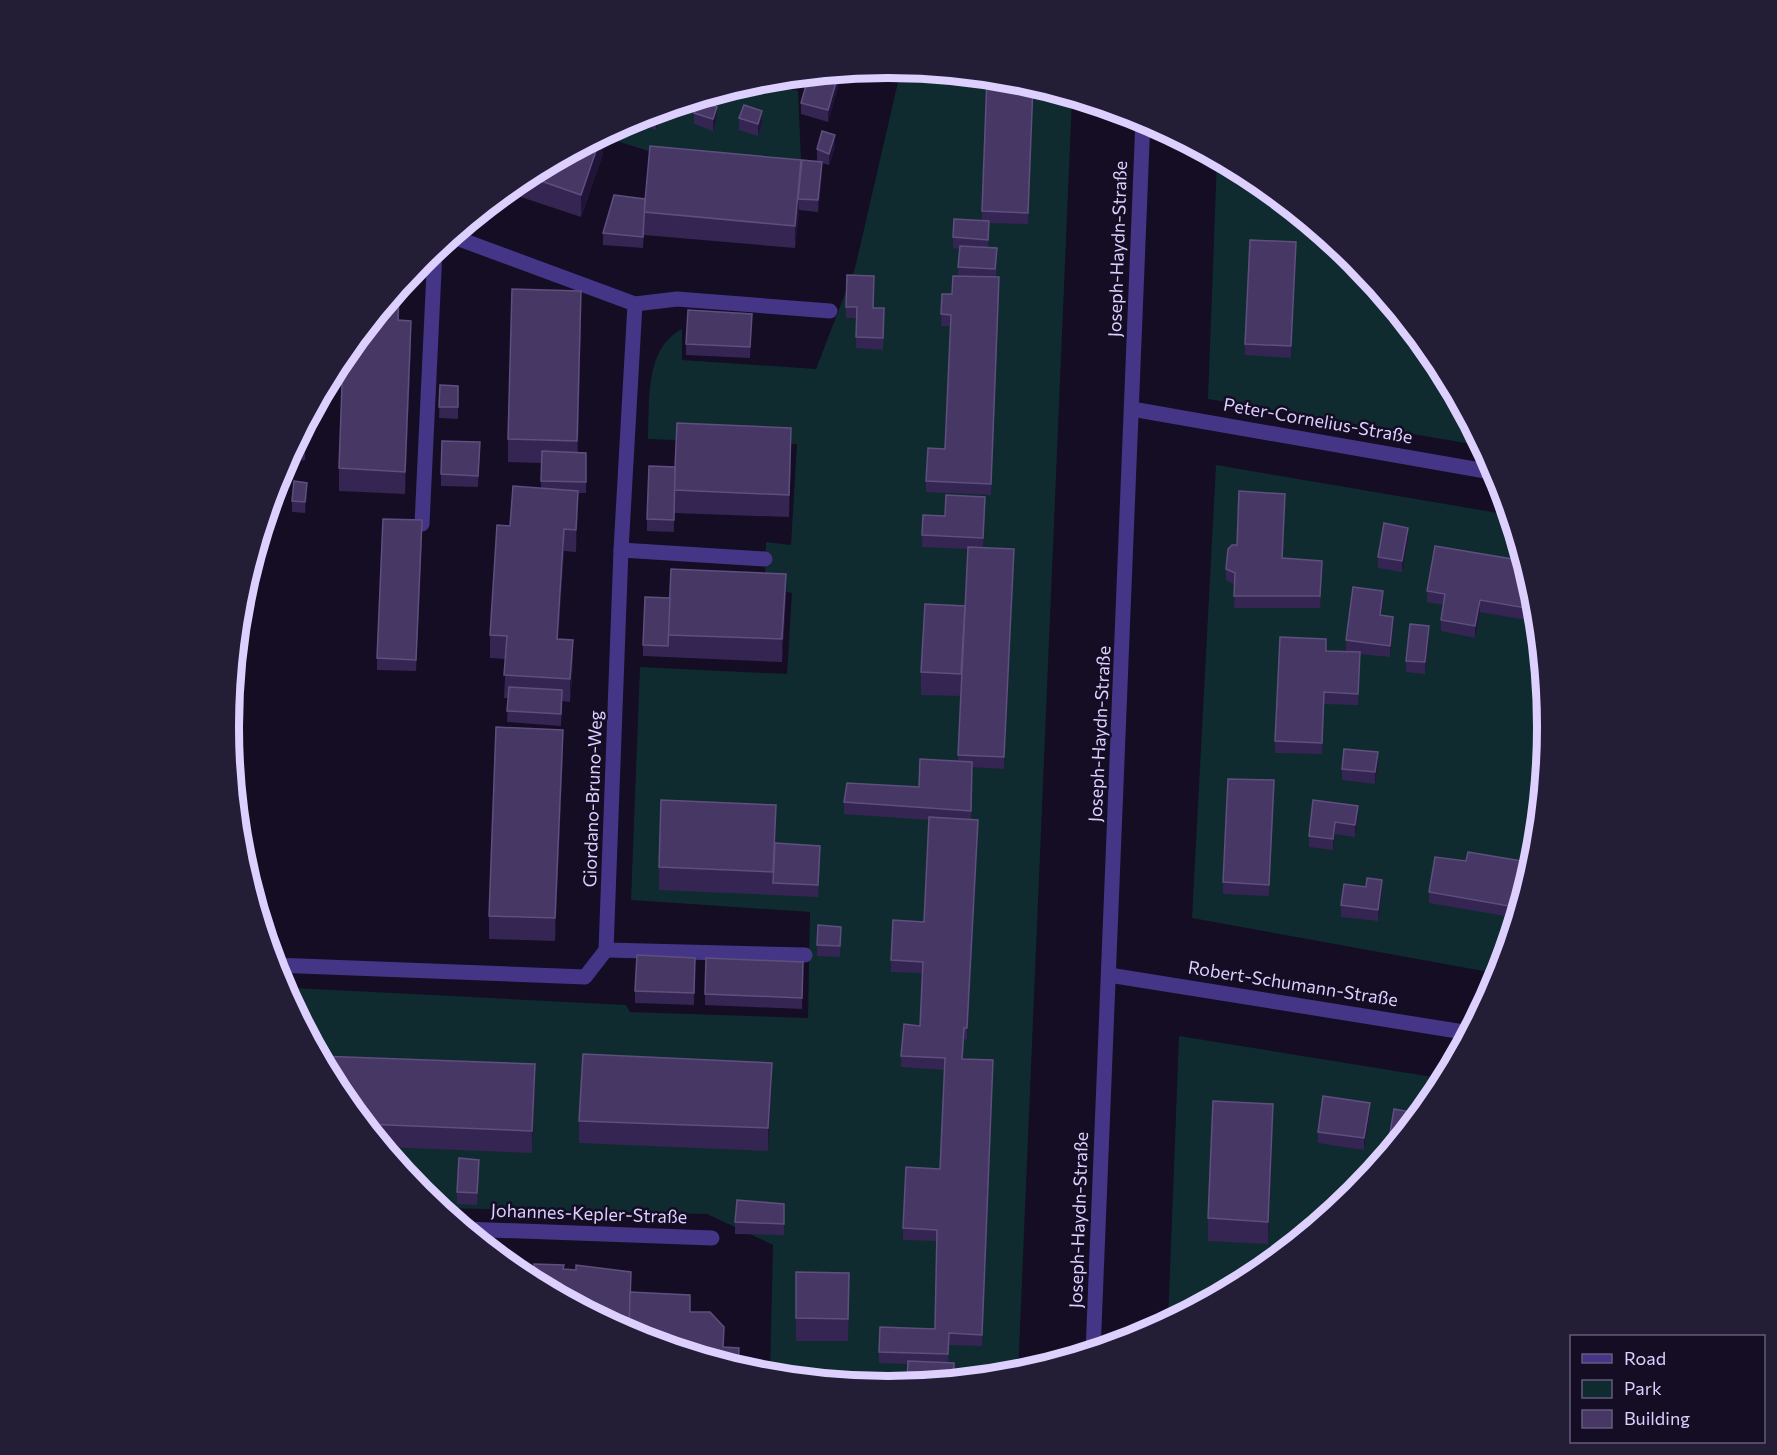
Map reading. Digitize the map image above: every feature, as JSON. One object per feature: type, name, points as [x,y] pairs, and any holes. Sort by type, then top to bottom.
[{"type":"street","name":"Joseph-Haydn-Straße","points":[[1093,1344],[1143,130]]},
{"type":"street","points":[[460,239],[635,304],[677,299],[830,311]]},
{"type":"street","points":[[422,524],[434,263]]},
{"type":"street","name":"Giordano-Bruno-Weg","points":[[606,950],[621,550],[635,304]]},
{"type":"street","name":"Peter-Cornelius-Straße","points":[[1132,409],[1485,471]]},
{"type":"street","points":[[621,550],[765,559]]},
{"type":"street","points":[[284,965],[585,977],[606,950],[805,955]]},
{"type":"street","name":"Robert-Schumann-Straße","points":[[1109,975],[1462,1032]]},
{"type":"street","name":"Johannes-Kepler-Straße","points":[[476,1229],[712,1238]]},
{"type":"green space","points":[[899,78],[931,79],[1015,90],[1072,104],[1018,1364],[931,1376],[846,1376],[770,1366],[773,1245],[707,1214],[452,1208],[400,1156],[373,1123],[326,1052],[295,991],[295,988],[626,1005],[630,1012],[808,1018],[810,912],[631,900],[640,667],[787,674],[792,593],[765,586],[766,542],[791,545],[797,444],[648,439],[650,393],[655,363],[661,349],[682,329],[682,360],[816,369],[855,268]]},
{"type":"green space","points":[[782,87],[798,91],[801,159],[658,154],[613,140],[680,112],[720,100]]},
{"type":"green space","points":[[1217,167],[1284,212],[1317,239],[1377,299],[1429,367],[1473,444],[1208,399]]},
{"type":"green space","points":[[1216,465],[1502,514],[1526,601],[1532,643],[1537,685],[1537,770],[1526,854],[1504,936],[1490,972],[1192,918]]},
{"type":"green space","points":[[1179,1036],[1435,1077],[1404,1123],[1377,1156],[1317,1216],[1249,1268],[1168,1314]]},
{"type":"building","points":[[837,80],[828,110],[801,103],[807,84]]},
{"type":"building","points":[[987,86],[1033,94],[1028,213],[982,211]]},
{"type":"building","points":[[708,104],[717,107],[713,119],[694,113],[696,107]]},
{"type":"building","points":[[744,105],[762,111],[758,124],[739,118]]},
{"type":"building","points":[[822,131],[835,135],[829,154],[817,149]]},
{"type":"building","points":[[650,146],[801,160],[795,226],[644,212]]},
{"type":"building","points":[[597,147],[581,195],[539,180]]},
{"type":"building","points":[[802,160],[822,162],[818,200],[798,199]]},
{"type":"building","points":[[614,195],[645,199],[643,237],[603,233]]},
{"type":"building","points":[[954,219],[989,221],[988,240],[953,237]]},
{"type":"building","points":[[1250,240],[1296,242],[1291,346],[1245,344]]},
{"type":"building","points":[[960,246],[997,248],[995,269],[958,267]]},
{"type":"building","points":[[847,275],[874,276],[873,308],[884,308],[883,338],[856,337],[857,307],[846,307]]},
{"type":"building","points":[[953,276],[999,277],[991,484],[926,481],[928,448],[945,449],[951,315],[941,314],[942,294],[952,294]]},
{"type":"building","points":[[512,289],[581,291],[577,441],[508,439]]},
{"type":"building","points":[[399,301],[398,320],[411,321],[405,472],[339,468],[342,376],[373,332]]},
{"type":"building","points":[[688,310],[752,314],[750,347],[686,344]]},
{"type":"building","points":[[440,385],[458,386],[458,407],[439,407]]},
{"type":"building","points":[[677,423],[791,428],[789,495],[674,490]]},
{"type":"building","points":[[442,441],[480,442],[478,476],[441,474]]},
{"type":"building","points":[[542,451],[586,453],[586,482],[541,481]]},
{"type":"building","points":[[649,466],[675,467],[674,520],[647,519]]},
{"type":"building","points":[[294,481],[307,483],[305,502],[292,501]]},
{"type":"building","points":[[513,486],[578,491],[576,530],[564,529],[557,639],[573,640],[570,679],[504,675],[507,636],[490,635],[497,525],[510,526]]},
{"type":"building","points":[[1239,491],[1285,494],[1282,558],[1322,561],[1320,596],[1234,596],[1235,573],[1226,569],[1228,549],[1232,545],[1237,545]]},
{"type":"building","points":[[946,495],[985,497],[983,538],[922,535],[923,515],[945,516]]},
{"type":"building","points":[[383,519],[422,520],[416,660],[377,658]]},
{"type":"building","points":[[1384,523],[1408,528],[1402,561],[1378,557]]},
{"type":"building","points":[[1435,546],[1516,560],[1527,608],[1480,600],[1475,626],[1441,620],[1445,594],[1427,591]]},
{"type":"building","points":[[968,547],[1014,549],[1004,757],[958,755]]},
{"type":"building","points":[[671,569],[786,574],[782,639],[668,635]]},
{"type":"building","points":[[1353,587],[1383,591],[1380,615],[1393,617],[1390,646],[1346,640]]},
{"type":"building","points":[[645,597],[670,598],[668,646],[643,645]]},
{"type":"building","points":[[925,604],[965,606],[961,674],[921,672]]},
{"type":"building","points":[[1410,624],[1429,626],[1425,662],[1406,661]]},
{"type":"building","points":[[1280,637],[1326,639],[1326,651],[1360,652],[1358,694],[1324,692],[1322,743],[1275,741]]},
{"type":"building","points":[[509,687],[562,690],[561,714],[507,711]]},
{"type":"building","points":[[496,727],[563,730],[555,918],[489,916]]},
{"type":"building","points":[[1344,749],[1378,752],[1375,772],[1342,769]]},
{"type":"building","points":[[920,759],[972,762],[971,811],[844,802],[847,783],[919,787]]},
{"type":"building","points":[[1228,779],[1274,780],[1269,885],[1223,882]]},
{"type":"building","points":[[661,800],[776,805],[773,872],[659,867]]},
{"type":"building","points":[[1313,800],[1358,806],[1355,825],[1335,822],[1333,839],[1309,836]]},
{"type":"building","points":[[929,817],[978,820],[967,1028],[964,1028],[962,1059],[993,1060],[982,1335],[949,1333],[948,1354],[879,1352],[880,1327],[935,1329],[937,1230],[903,1228],[906,1167],[940,1169],[945,1058],[901,1056],[904,1024],[920,1026],[923,962],[891,960],[893,920],[924,922]]},
{"type":"building","points":[[775,843],[820,846],[818,885],[773,883]]},
{"type":"building","points":[[1468,852],[1524,861],[1513,907],[1429,892],[1435,857],[1466,861]]},
{"type":"building","points":[[1367,878],[1382,880],[1378,910],[1341,905],[1344,884],[1366,887]]},
{"type":"building","points":[[818,925],[841,927],[840,946],[817,945]]},
{"type":"building","points":[[637,955],[695,958],[694,993],[635,991]]},
{"type":"building","points":[[706,958],[803,962],[802,998],[705,994]]},
{"type":"building","points":[[583,1054],[772,1063],[768,1128],[579,1121]]},
{"type":"building","points":[[329,1056],[535,1064],[532,1131],[374,1124]]},
{"type":"building","points":[[1323,1096],[1370,1103],[1364,1138],[1318,1132]]},
{"type":"building","points":[[1213,1101],[1273,1104],[1268,1222],[1208,1218]]},
{"type":"building","points":[[1394,1109],[1412,1112],[1404,1123],[1389,1142]]},
{"type":"building","points":[[459,1158],[479,1160],[477,1193],[457,1192]]},
{"type":"building","points":[[737,1200],[784,1204],[784,1224],[735,1222]]},
{"type":"building","points":[[534,1264],[564,1265],[563,1269],[576,1270],[576,1265],[631,1272],[629,1323],[564,1290],[528,1268],[534,1268]]},
{"type":"building","points":[[796,1272],[849,1273],[848,1319],[796,1318]]},
{"type":"building","points":[[630,1292],[690,1295],[690,1312],[710,1312],[724,1327],[723,1347],[739,1348],[738,1359],[680,1343],[629,1323]]},
{"type":"building","points":[[908,1361],[954,1363],[954,1373],[907,1377]]}]
